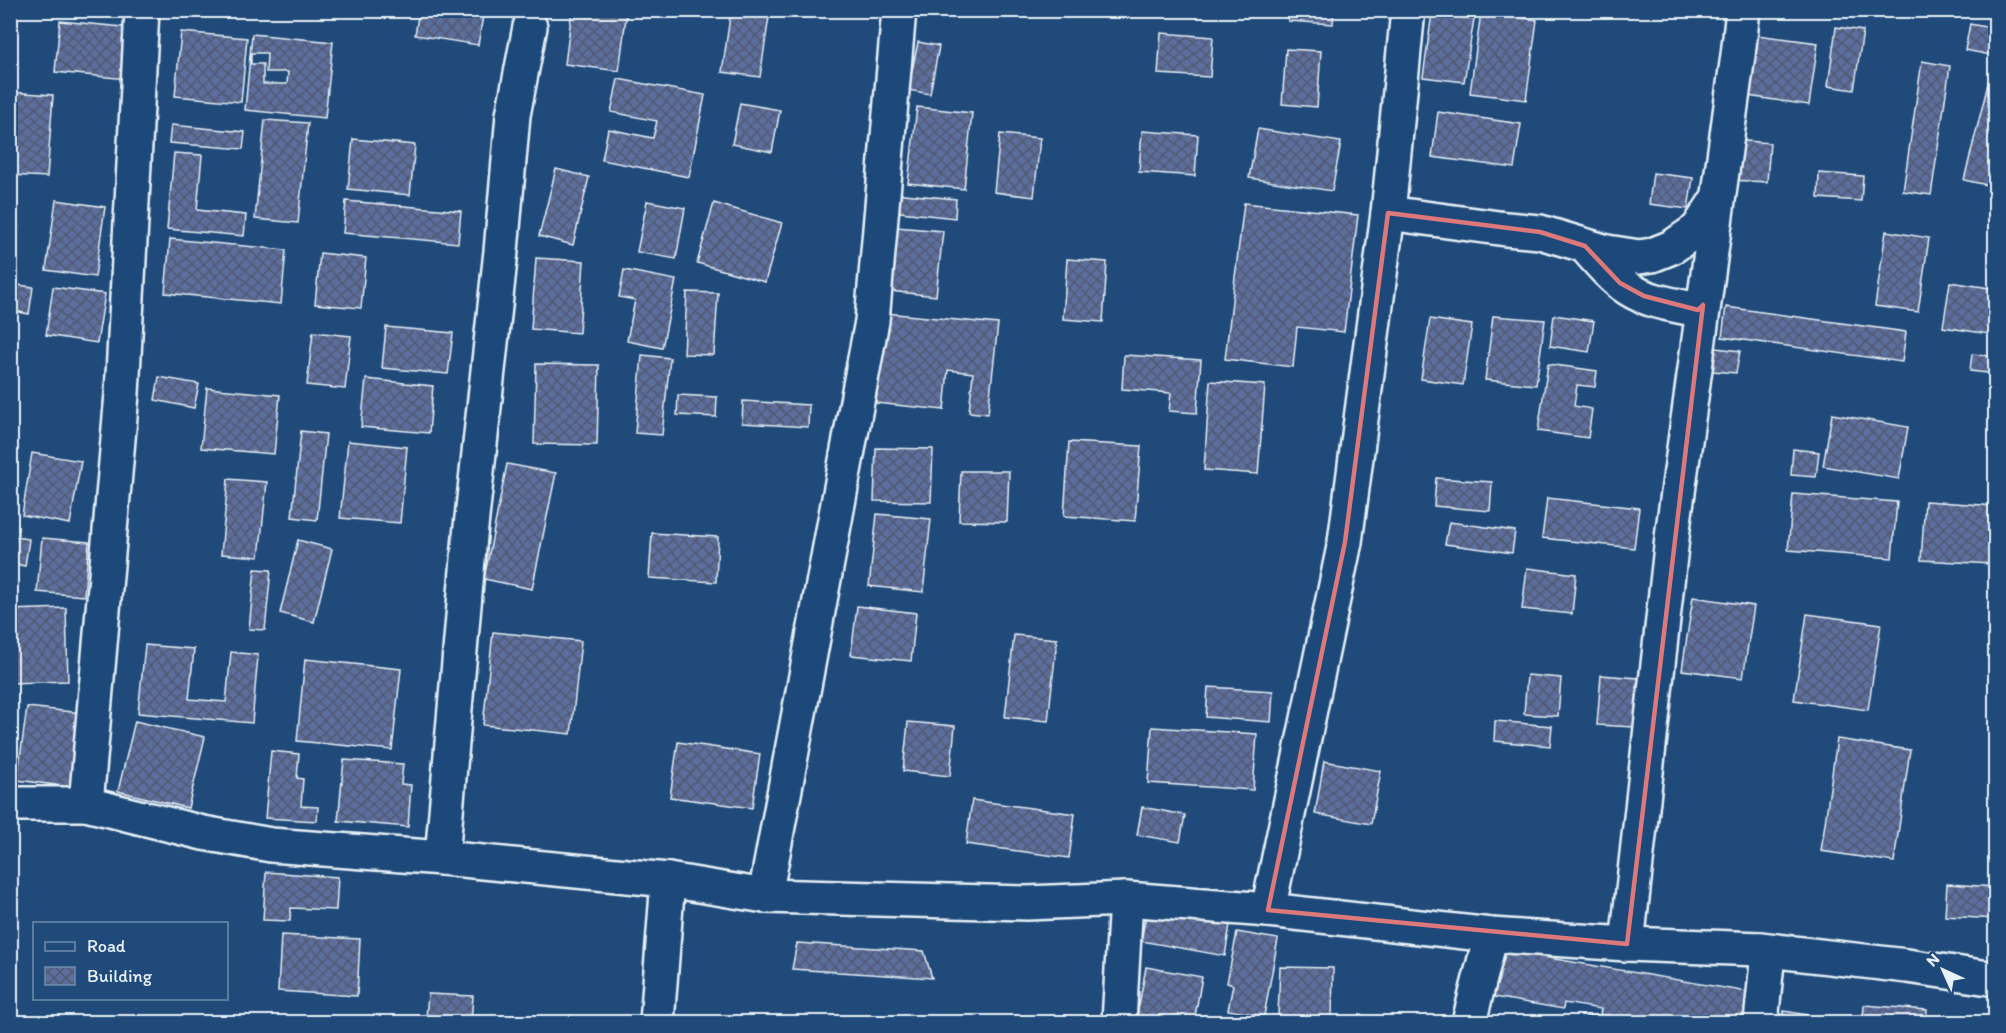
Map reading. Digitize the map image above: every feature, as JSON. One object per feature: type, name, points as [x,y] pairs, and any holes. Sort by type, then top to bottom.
[{"type":"street","points":[[86,804],[122,394],[142,10]]},
{"type":"street","points":[[765,896],[872,321],[899,10]]},
{"type":"street","points":[[1268,910],[1346,542],[1388,213],[1408,10]]},
{"type":"street","points":[[1627,944],[1673,529],[1743,10]]},
{"type":"street","points":[[442,858],[470,536],[500,262],[513,115],[530,27]]},
{"type":"street","points":[[1388,213],[1506,230],[1540,232],[1585,246],[1639,257],[1652,255],[1672,247],[1698,229],[1718,198]]},
{"type":"street","points":[[1585,246],[1601,265],[1631,291],[1670,304],[1698,310],[1703,305]]},
{"type":"street","points":[[10,804],[86,804],[203,833],[271,845],[442,858],[668,880],[765,896],[1027,903],[1126,899],[1268,910],[1491,935],[1627,944],[1760,949],[1995,979]]},
{"type":"street","points":[[657,1023],[668,880]]},
{"type":"street","points":[[1119,1023],[1126,899]]},
{"type":"street","points":[[1469,1023],[1491,935]]},
{"type":"street","points":[[1760,949],[1767,963],[1761,1023]]},
{"type":"highlighted area","points":[[1388,213],[1540,232],[1585,246],[1620,283],[1644,296],[1698,310],[1703,305],[1627,944],[1268,910],[1345,542]]},
{"type":"building","points":[[419,10],[484,10],[478,45],[415,35]]},
{"type":"building","points":[[572,10],[627,10],[619,71],[565,64]]},
{"type":"building","points":[[731,10],[770,10],[760,77],[722,72]]},
{"type":"building","points":[[1288,10],[1334,10],[1333,24],[1288,21]]},
{"type":"building","points":[[1481,12],[1537,20],[1526,100],[1470,93]]},
{"type":"building","points":[[1432,13],[1474,19],[1464,82],[1423,77]]},
{"type":"building","points":[[60,21],[133,28],[127,79],[55,72]]},
{"type":"building","points":[[1970,24],[1996,29],[1996,56],[1965,50]]},
{"type":"building","points":[[1836,27],[1863,31],[1854,90],[1828,86]]},
{"type":"building","points":[[181,32],[247,38],[241,102],[175,96]]},
{"type":"building","points":[[1161,33],[1213,37],[1210,77],[1158,74]]},
{"type":"building","points":[[252,34],[333,42],[325,118],[245,110]],"holes":[[[251,53],[267,53],[266,72],[288,72],[287,84],[263,84],[263,64],[251,64]]]},
{"type":"building","points":[[1757,35],[1818,43],[1809,105],[1748,96]]},
{"type":"building","points":[[918,42],[939,46],[930,94],[908,90]]},
{"type":"building","points":[[1286,49],[1321,51],[1317,107],[1282,104]]},
{"type":"building","points":[[1922,61],[1950,66],[1931,195],[1903,191]]},
{"type":"building","points":[[618,79],[705,95],[689,177],[602,160],[608,129],[653,138],[657,121],[611,112]]},
{"type":"building","points":[[1989,80],[1996,82],[1996,187],[1964,180]]},
{"type":"building","points":[[10,92],[53,95],[47,177],[10,175]]},
{"type":"building","points":[[740,103],[780,110],[772,152],[732,144]]},
{"type":"building","points":[[917,107],[972,113],[964,189],[908,183]]},
{"type":"building","points":[[1438,112],[1521,124],[1514,168],[1432,157]]},
{"type":"building","points":[[265,120],[308,123],[298,223],[255,219]]},
{"type":"building","points":[[171,125],[245,132],[243,149],[169,143]]},
{"type":"building","points":[[1258,129],[1341,142],[1332,191],[1249,178]]},
{"type":"building","points":[[1142,131],[1198,135],[1195,176],[1139,172]]},
{"type":"building","points":[[1000,134],[1040,138],[1034,197],[994,192]]},
{"type":"building","points":[[353,139],[415,145],[410,195],[348,189]]},
{"type":"building","points":[[1734,140],[1770,143],[1767,182],[1731,180]]},
{"type":"building","points":[[174,153],[202,155],[197,210],[246,215],[244,236],[167,229]]},
{"type":"building","points":[[556,169],[589,177],[573,245],[539,236]]},
{"type":"building","points":[[1653,173],[1693,178],[1688,209],[1649,204]]},
{"type":"building","points":[[1819,173],[1863,176],[1861,201],[1818,198]]},
{"type":"building","points":[[893,193],[956,199],[955,218],[891,211]]},
{"type":"building","points":[[56,200],[105,207],[95,277],[46,270]]},
{"type":"building","points":[[346,201],[461,211],[458,243],[343,233]]},
{"type":"building","points":[[647,201],[685,208],[676,259],[637,252]]},
{"type":"building","points":[[714,203],[782,223],[765,282],[697,263]]},
{"type":"building","points":[[1244,203],[1358,215],[1344,332],[1297,327],[1293,367],[1225,359]]},
{"type":"building","points":[[10,226],[19,227],[12,273],[10,273]]},
{"type":"building","points":[[896,227],[943,231],[936,296],[889,291]]},
{"type":"building","points":[[1886,231],[1929,238],[1918,312],[1875,306]]},
{"type":"building","points":[[170,239],[286,250],[281,304],[165,293]]},
{"type":"building","points":[[320,253],[366,258],[361,308],[315,304]]},
{"type":"building","points":[[536,258],[584,261],[579,333],[531,329]]},
{"type":"building","points":[[1067,259],[1107,262],[1103,322],[1063,319]]},
{"type":"building","points":[[624,270],[676,280],[662,348],[627,341],[635,300],[619,297]]},
{"type":"building","points":[[1950,282],[1996,289],[1989,334],[1943,327]]},
{"type":"building","points":[[10,284],[33,287],[29,314],[14,311],[10,336]]},
{"type":"building","points":[[53,287],[105,294],[97,343],[46,335]]},
{"type":"building","points":[[687,292],[718,293],[714,355],[684,354]]},
{"type":"building","points":[[1726,307],[1906,332],[1902,362],[1722,337]]},
{"type":"building","points":[[886,313],[998,324],[988,414],[969,412],[973,373],[948,370],[944,410],[876,403]]},
{"type":"building","points":[[1554,315],[1594,321],[1589,352],[1550,346]]},
{"type":"building","points":[[1493,316],[1545,320],[1536,385],[1485,380]]},
{"type":"building","points":[[1430,319],[1472,325],[1463,385],[1421,379]]},
{"type":"building","points":[[386,327],[453,333],[448,374],[382,368]]},
{"type":"building","points":[[313,332],[351,336],[345,389],[307,385]]},
{"type":"building","points":[[1716,348],[1740,351],[1736,373],[1713,371]]},
{"type":"building","points":[[1972,354],[1996,357],[1996,374],[1970,371]]},
{"type":"building","points":[[642,355],[670,358],[662,435],[635,433]]},
{"type":"building","points":[[1124,355],[1201,360],[1197,413],[1169,411],[1171,393],[1122,389]]},
{"type":"building","points":[[536,364],[599,365],[597,445],[534,444]]},
{"type":"building","points":[[1548,364],[1597,371],[1595,387],[1577,385],[1574,406],[1592,409],[1588,438],[1538,431]]},
{"type":"building","points":[[159,377],[199,384],[194,408],[155,400]]},
{"type":"building","points":[[366,379],[433,386],[429,433],[361,427]]},
{"type":"building","points":[[1210,381],[1265,385],[1258,474],[1204,470]]},
{"type":"building","points":[[207,388],[280,395],[274,454],[201,448]]},
{"type":"building","points":[[678,395],[717,397],[716,417],[677,415]]},
{"type":"building","points":[[743,401],[809,405],[808,427],[742,423]]},
{"type":"building","points":[[1832,414],[1908,427],[1899,479],[1823,466]]},
{"type":"building","points":[[301,431],[326,434],[317,520],[292,517]]},
{"type":"building","points":[[348,441],[407,447],[400,523],[340,518]]},
{"type":"building","points":[[1069,442],[1141,446],[1135,521],[1064,516]]},
{"type":"building","points":[[876,448],[933,449],[931,502],[874,501]]},
{"type":"building","points":[[1793,449],[1819,452],[1816,477],[1791,475]]},
{"type":"building","points":[[32,453],[81,461],[70,524],[22,515]]},
{"type":"building","points":[[507,464],[556,473],[532,589],[484,579]]},
{"type":"building","points":[[961,471],[1009,471],[1007,522],[959,521]]},
{"type":"building","points":[[1436,478],[1492,482],[1490,511],[1434,506]]},
{"type":"building","points":[[228,479],[267,482],[259,557],[221,554]]},
{"type":"building","points":[[1793,494],[1897,502],[1892,558],[1788,550]]},
{"type":"building","points":[[1547,498],[1639,508],[1634,548],[1542,538]]},
{"type":"building","points":[[1925,501],[1996,506],[1992,564],[1921,560]]},
{"type":"building","points":[[877,514],[931,519],[923,592],[869,586]]},
{"type":"building","points":[[1449,522],[1515,531],[1512,553],[1445,544]]},
{"type":"building","points":[[652,533],[718,537],[716,582],[649,578]]},
{"type":"building","points":[[10,536],[29,539],[25,566],[10,563]]},
{"type":"building","points":[[42,538],[89,542],[84,596],[37,592]]},
{"type":"building","points":[[298,540],[332,549],[314,622],[280,613]]},
{"type":"building","points":[[1527,568],[1576,574],[1572,614],[1522,609]]},
{"type":"building","points":[[255,569],[271,570],[265,630],[249,629]]},
{"type":"building","points":[[1693,597],[1754,606],[1743,678],[1682,670]]},
{"type":"building","points":[[857,606],[916,613],[911,661],[851,655]]},
{"type":"building","points":[[66,608],[68,681],[10,683],[10,610]]},
{"type":"building","points":[[1807,614],[1881,624],[1868,710],[1794,700]]},
{"type":"building","points":[[493,632],[581,641],[571,734],[483,725]]},
{"type":"building","points":[[1014,635],[1057,639],[1048,721],[1005,717]]},
{"type":"building","points":[[145,645],[194,649],[189,699],[226,702],[231,652],[258,655],[252,723],[138,713]]},
{"type":"building","points":[[305,659],[401,669],[392,750],[297,741]]},
{"type":"building","points":[[1527,675],[1561,678],[1558,716],[1524,714]]},
{"type":"building","points":[[1601,675],[1638,678],[1634,727],[1597,725]]},
{"type":"building","points":[[1208,687],[1273,691],[1271,722],[1206,717]]},
{"type":"building","points":[[27,707],[81,713],[71,787],[17,780]]},
{"type":"building","points":[[135,721],[205,737],[188,808],[118,791]]},
{"type":"building","points":[[1495,721],[1552,726],[1550,746],[1494,741]]},
{"type":"building","points":[[908,722],[955,726],[950,776],[903,771]]},
{"type":"building","points":[[1152,727],[1257,734],[1253,790],[1148,783]]},
{"type":"building","points":[[1837,739],[1910,750],[1894,862],[1821,851]]},
{"type":"building","points":[[678,742],[760,754],[752,808],[670,797]]},
{"type":"building","points":[[271,751],[299,754],[297,778],[303,779],[301,806],[318,807],[317,821],[265,818]]},
{"type":"building","points":[[344,760],[403,764],[401,784],[411,785],[408,827],[338,821]]},
{"type":"building","points":[[1324,761],[1381,771],[1371,824],[1315,814]]},
{"type":"building","points":[[972,800],[1075,814],[1069,858],[966,844]]},
{"type":"building","points":[[1142,807],[1185,815],[1180,842],[1137,835]]},
{"type":"building","points":[[266,872],[338,877],[336,910],[291,908],[290,921],[263,920]]},
{"type":"building","points":[[1947,884],[1996,887],[1996,919],[1945,916]]},
{"type":"building","points":[[1147,910],[1230,924],[1225,956],[1141,941]]},
{"type":"building","points":[[1237,932],[1278,939],[1264,1016],[1228,1010],[1233,985],[1227,983]]},
{"type":"building","points":[[281,935],[360,939],[357,996],[278,991]]},
{"type":"building","points":[[797,943],[924,951],[932,978],[792,969]]},
{"type":"building","points":[[1497,949],[1760,994],[1754,1022],[1642,1022],[1600,1015],[1601,1009],[1564,1003],[1563,1009],[1488,996]]},
{"type":"building","points":[[1146,967],[1202,977],[1194,1022],[1136,1022]]},
{"type":"building","points":[[1280,967],[1333,968],[1332,1017],[1278,1016]]},
{"type":"building","points":[[428,994],[473,996],[471,1021],[426,1019]]},
{"type":"building","points":[[1864,1005],[1927,1010],[1926,1022],[1863,1022]]},
{"type":"building","points":[[1784,1011],[1826,1018],[1825,1022],[1782,1022]]},
{"type":"building","points":[[1609,1015],[1610,1022],[1586,1022],[1586,1016]]}]
